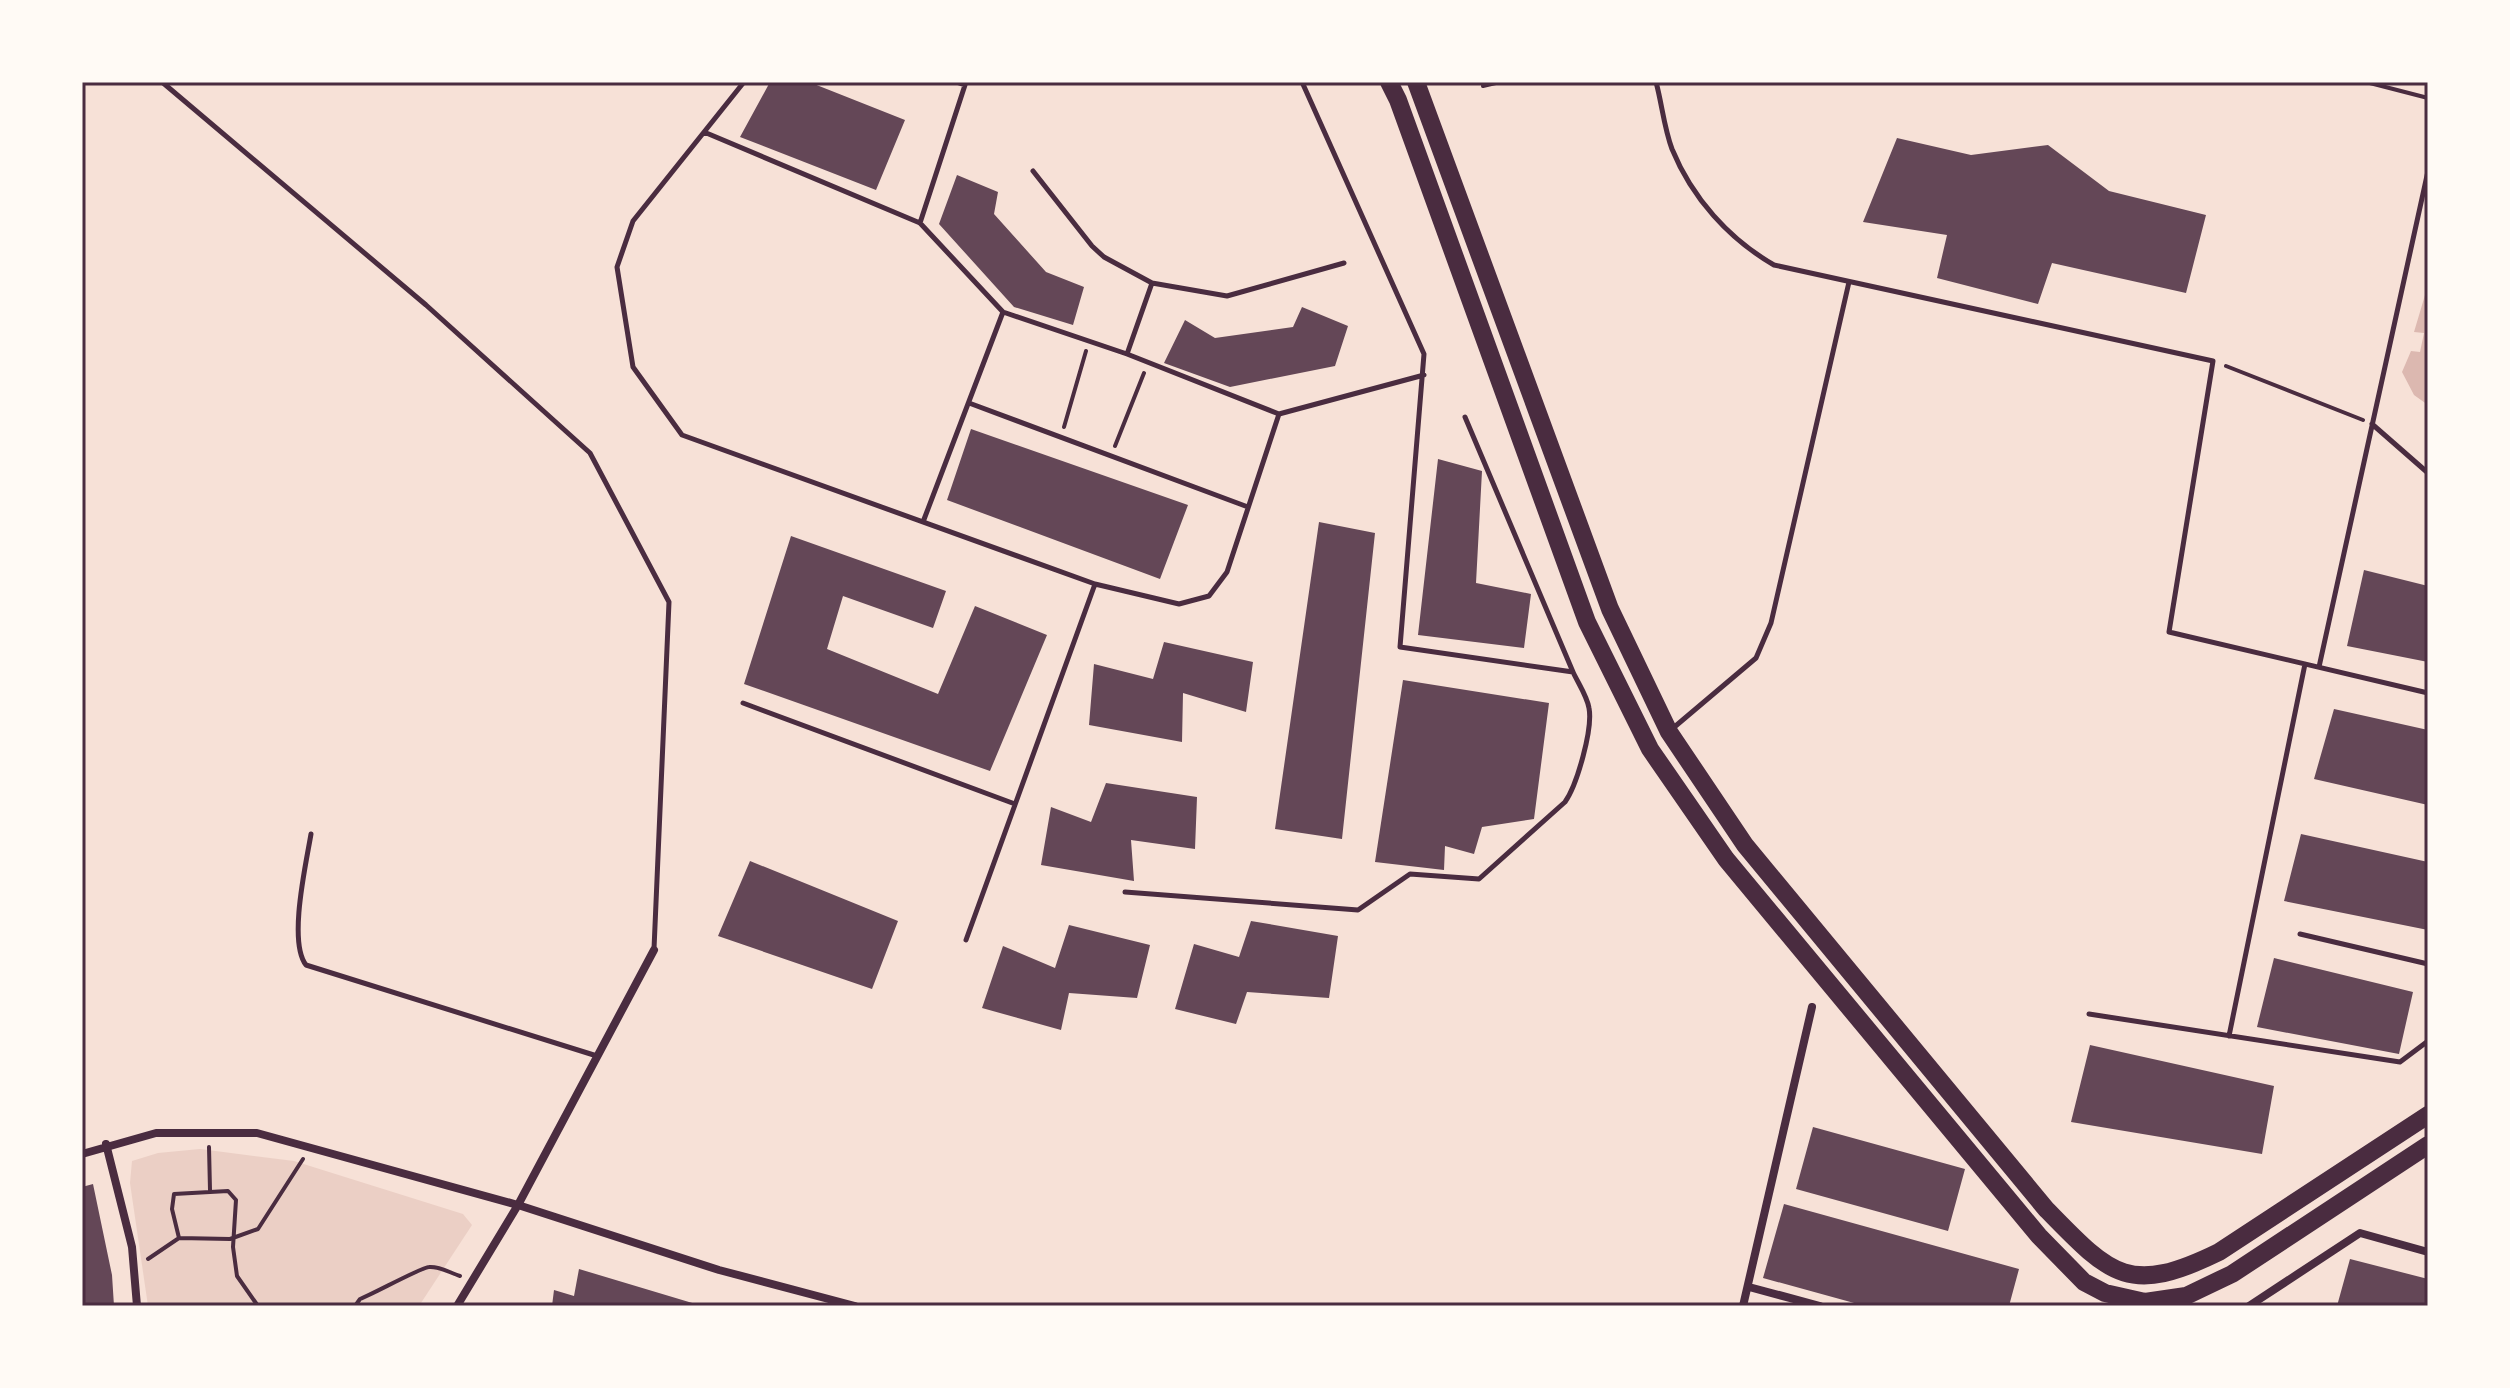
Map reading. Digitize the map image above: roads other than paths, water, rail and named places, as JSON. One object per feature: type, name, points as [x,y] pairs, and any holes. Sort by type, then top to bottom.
[{"type":"main road","points":[[1389,82],[1587,622],[1650,749],[1726,859],[2039,1236],[2084,1282],[2105,1293],[2145,1302],[2186,1296],[2232,1274],[2428,1145]]},
{"type":"main road","points":[[1416,82],[1610,609],[1669,732],[1745,845],[2046,1209],[2096,1261],[2149,1278],[2184,1269],[2219,1252],[2428,1115]]},
{"type":"street","points":[[457,1306],[518,1205],[654,950]]},
{"type":"street","points":[[1743,1306],[1812,1007]]},
{"type":"street","points":[[82,1154],[106,1144],[156,1133],[257,1133],[518,1205],[719,1270],[855,1306]]},
{"type":"street","points":[[106,1144],[134,1264],[137,1306]]},
{"type":"street","points":[[2249,1306],[2360,1233],[2428,1252]]},
{"type":"street","points":[[1749,1287],[1820,1306]]},
{"type":"lane","points":[[162,82],[426,305],[590,453],[669,602],[654,950]]},
{"type":"lane","points":[[744,82],[633,221],[617,267],[633,367],[682,435],[1095,584],[1179,604],[1209,596],[1227,572],[1279,414]]},
{"type":"lane","points":[[920,223],[965,85],[956,82]]},
{"type":"lane","points":[[1302,82],[1424,354],[1400,647],[1573,672]]},
{"type":"lane","points":[[1656,82],[1672,149],[1702,204],[1752,252],[1774,265],[2213,361],[2169,632],[2428,693]]},
{"type":"lane","points":[[704,132],[920,223],[1003,312],[1127,354],[1279,414],[1424,375]]},
{"type":"lane","points":[[1033,171],[1092,246],[1104,257],[1152,283],[1227,296],[1344,263]]},
{"type":"lane","points":[[2319,667],[2428,171]]},
{"type":"lane","points":[[1650,749],[1756,658],[1771,623],[1849,282]]},
{"type":"lane","points":[[1127,354],[1152,283]]},
{"type":"lane","points":[[923,522],[1003,312]]},
{"type":"lane","points":[[969,403],[1248,507]]},
{"type":"lane","points":[[1125,892],[1358,910],[1380,898],[1391,884],[1410,874],[1479,879],[1565,802],[1573,790],[1590,719],[1589,705],[1465,417]]},
{"type":"lane","points":[[2372,424],[2428,473]]},
{"type":"lane","points":[[966,940],[1095,584]]},
{"type":"lane","points":[[2229,1036],[2305,664]]},
{"type":"lane","points":[[743,703],[1015,804]]},
{"type":"lane","points":[[311,834],[301,904],[300,957],[306,965],[598,1056]]},
{"type":"lane","points":[[2300,934],[2428,964]]},
{"type":"lane","points":[[2089,1014],[2400,1062],[2428,1041]]}]
